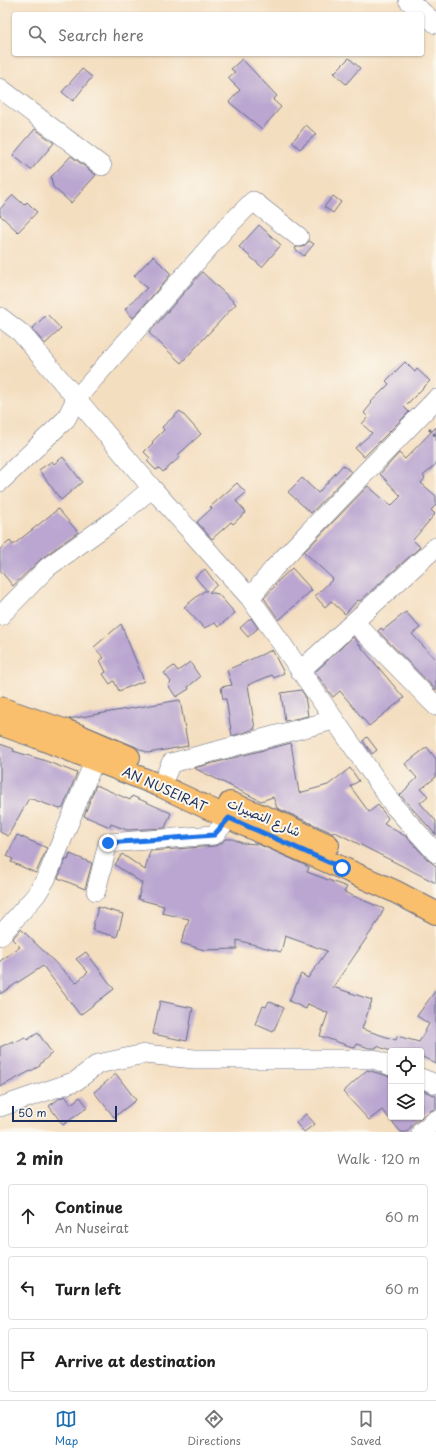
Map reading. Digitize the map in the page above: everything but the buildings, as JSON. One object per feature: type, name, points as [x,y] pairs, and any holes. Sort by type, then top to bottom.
[{"type":"main road","name":"شارع النصيرات","points":[[0,708],[78,735],[164,779],[231,803],[275,821],[436,896]]},
{"type":"main road","name":"AN NUSEIRAT","points":[[0,724],[37,736],[95,759],[164,779],[229,818],[394,891],[436,913]]},
{"type":"street","points":[[408,0],[422,12]]},
{"type":"street","points":[[424,14],[436,24]]},
{"type":"street","points":[[0,88],[102,166]]},
{"type":"street","points":[[0,482],[66,419],[76,399],[225,228],[253,201],[299,237]]},
{"type":"street","points":[[0,317],[20,333],[152,488],[250,598],[396,807],[436,853]]},
{"type":"street","points":[[250,598],[274,568],[436,399]]},
{"type":"street","points":[[0,616],[48,567],[118,517],[152,488]]},
{"type":"street","points":[[300,671],[436,547]]},
{"type":"street","points":[[354,622],[436,706]]},
{"type":"street","points":[[164,779],[171,763],[334,720]]},
{"type":"street","points":[[0,936],[36,895],[46,879],[95,759]]},
{"type":"street","points":[[96,891],[108,843],[214,835],[229,818]]},
{"type":"street","points":[[0,1107],[76,1081],[98,1064],[144,1054],[195,1059],[374,1059],[388,1065]]},
{"type":"street","points":[[424,1079],[436,1084]]},
{"type":"street","points":[[421,1132],[436,1120]]},
{"type":"route","points":[[108,843],[214,835],[229,818],[342,868]]}]
